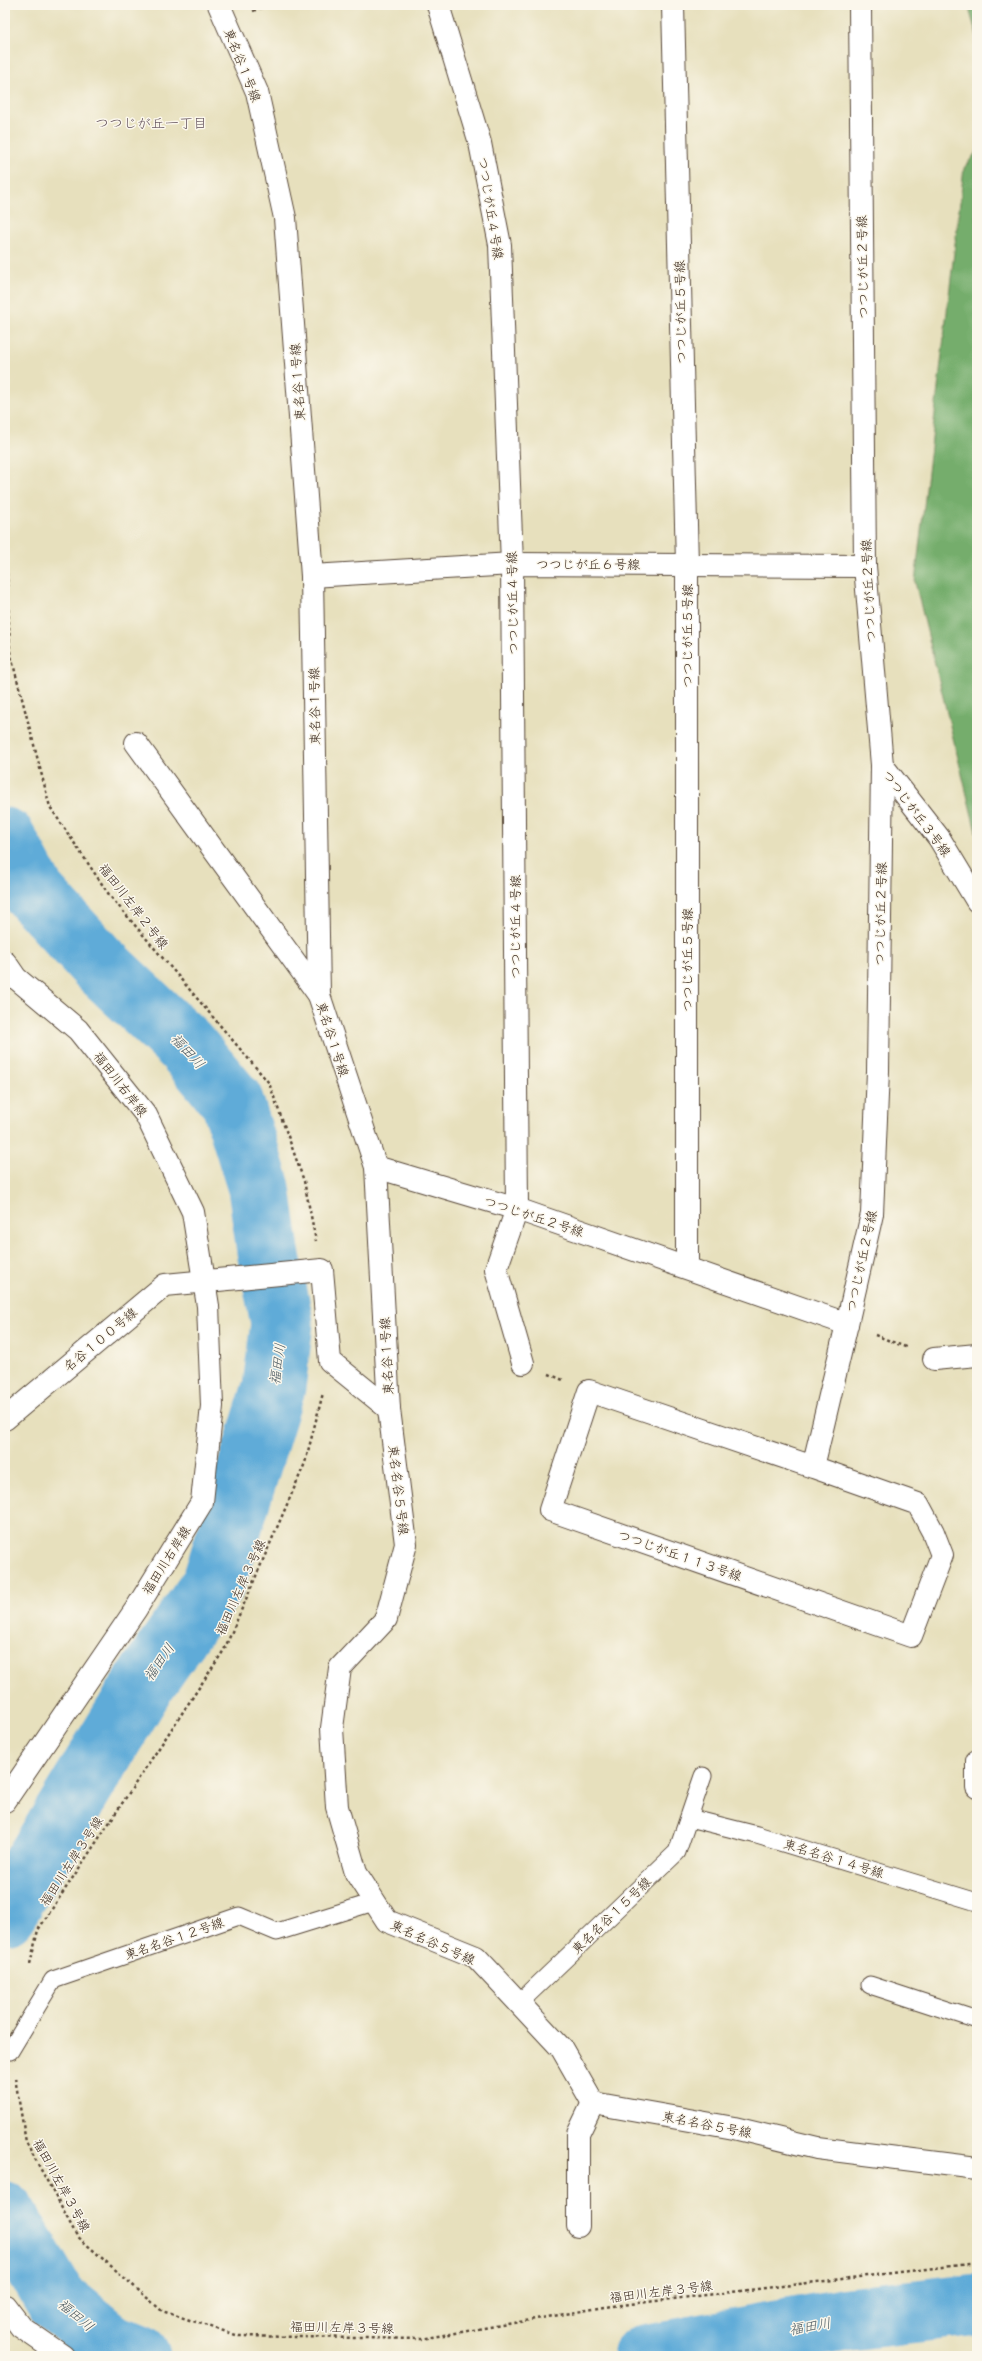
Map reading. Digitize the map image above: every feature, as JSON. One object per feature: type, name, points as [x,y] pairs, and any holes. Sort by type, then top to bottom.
[{"type":"street","name":"東名谷１号線","points":[[219,5],[257,92],[285,218],[312,576],[318,995],[376,1167],[389,1408]]},
{"type":"street","name":"つつじが丘４号線","points":[[438,5],[480,143],[500,245],[512,564],[517,1209],[496,1269],[523,1363]]},
{"type":"street","name":"つつじが丘５号線","points":[[673,5],[687,564],[687,1267]]},
{"type":"street","name":"つつじが丘２号線","points":[[376,1167],[517,1209],[847,1324],[872,1214],[878,1071],[882,765],[865,566],[860,5]]},
{"type":"street","name":"つつじが丘６号線","points":[[312,576],[512,564],[865,566]]},
{"type":"street","points":[[136,743],[318,995]]},
{"type":"street","name":"つつじが丘３号線","points":[[882,765],[939,838],[977,901]]},
{"type":"street","name":"福田川右岸線","points":[[5,962],[16,978],[78,1030],[146,1115],[193,1212],[208,1306],[212,1406],[202,1502],[136,1610],[5,1801]]},
{"type":"street","points":[[204,1282],[322,1270],[330,1361],[389,1408]]},
{"type":"street","name":"名谷１００号線","points":[[5,1419],[165,1285],[204,1282]]},
{"type":"street","points":[[812,1467],[847,1324]]},
{"type":"street","points":[[934,1359],[977,1355]]},
{"type":"street","name":"つつじが丘１１３号線","points":[[589,1391],[812,1467],[918,1504],[933,1532],[942,1555],[911,1636],[550,1510],[589,1391]]},
{"type":"street","name":"東名名谷５号線","points":[[389,1408],[406,1544],[386,1619],[340,1668],[332,1728],[337,1807],[356,1873],[387,1921],[476,1957],[562,2049],[593,2102],[734,2128],[817,2148],[977,2168]]},
{"type":"street","points":[[977,1762],[977,1787]]},
{"type":"street","points":[[578,2226],[578,2134],[593,2102]]},
{"type":"street","points":[[5,2306],[21,2327],[63,2356]]},
{"type":"lane","name":"東名名谷１５号線","points":[[519,2003],[677,1852],[704,1776]]},
{"type":"lane","name":"東名名谷１４号線","points":[[689,1818],[757,1835],[977,1902]]},
{"type":"lane","name":"東名名谷１２号線","points":[[10,2051],[53,1980],[239,1916],[278,1932],[374,1902]]},
{"type":"lane","points":[[870,1985],[977,2020]]},
{"type":"path","name":"福田川左岸２号線","points":[[5,525],[10,652],[50,807],[110,896],[269,1083],[304,1181],[322,1270]]},
{"type":"path","points":[[847,1324],[934,1359]]},
{"type":"path","name":"福田川左岸３号線","points":[[29,1968],[38,1930],[224,1650],[305,1463],[330,1361]]},
{"type":"path","points":[[523,1363],[589,1391]]},
{"type":"path","name":"福田川左岸３号線","points":[[10,2051],[26,2142],[77,2236],[162,2311],[239,2336],[421,2339],[605,2307],[977,2263]]},
{"type":"green space","points":[[968,5],[977,5],[977,36]]},
{"type":"green space","points":[[977,151],[977,836],[915,582],[964,168]]},
{"type":"waterway","name":"福田川","points":[[5,839],[34,893],[98,963],[185,1045],[232,1101],[259,1188],[268,1251],[282,1323],[274,1387],[213,1584],[145,1682],[5,1913]]},
{"type":"waterway","name":"福田川","points":[[5,2214],[56,2300],[112,2345],[139,2356]]},
{"type":"waterway","name":"福田川","points":[[644,2356],[849,2319],[977,2304]]},
{"type":"district","name":"つつじが丘一丁目","points":[[151,123]]}]
